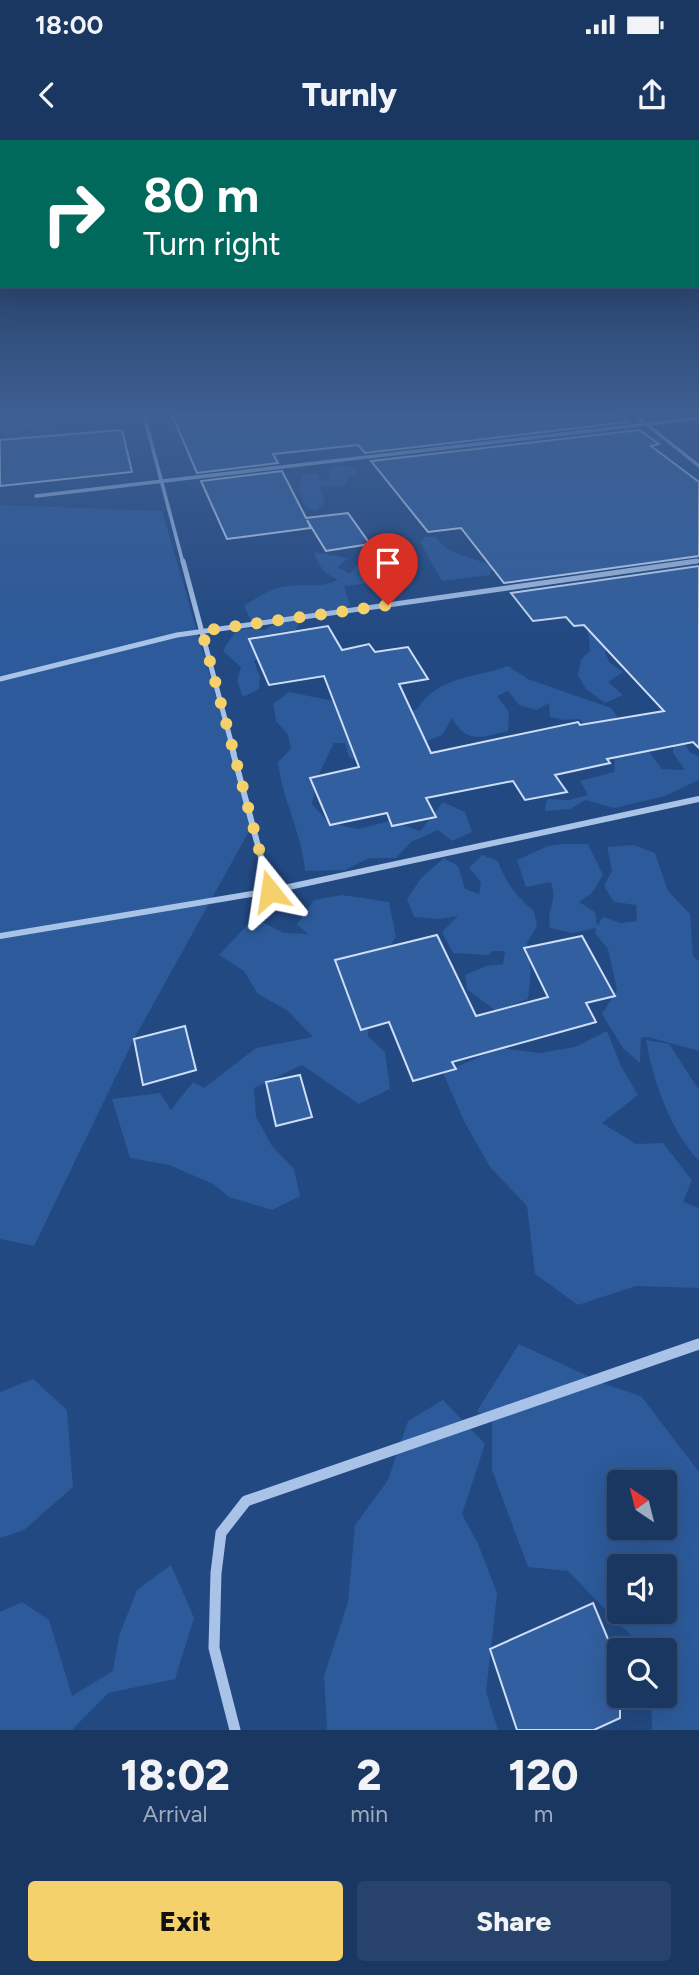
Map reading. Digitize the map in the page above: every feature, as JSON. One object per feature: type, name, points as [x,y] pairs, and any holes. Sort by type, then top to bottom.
[{"type":"street","points":[[36,496],[89,489]]},
{"type":"street","points":[[163,489],[270,891]]},
{"type":"street","points":[[0,680],[177,635],[699,561]]},
{"type":"street","points":[[0,936],[270,891],[699,799]]},
{"type":"street","points":[[235,1730],[214,1648],[216,1573],[221,1533],[246,1501],[699,1344]]},
{"type":"shaded area","points":[[320,489],[325,502],[316,511],[306,507],[299,490]]},
{"type":"shaded area","points":[[0,505],[162,511],[253,824],[134,1039],[34,1246],[0,1239]]},
{"type":"shaded area","points":[[426,537],[436,537],[441,544],[454,552],[491,566],[490,575],[442,581],[420,542]]},
{"type":"shaded area","points":[[314,552],[348,558],[338,567],[350,574],[359,562],[374,567],[388,581],[344,586],[350,606],[300,620],[296,630],[276,633],[267,650],[254,661],[260,677],[259,689],[243,697],[237,681],[241,667],[223,651],[235,633],[243,629],[265,630],[278,621],[251,620],[244,606],[277,588],[320,585],[338,580],[323,569]]},
{"type":"shaded area","points":[[588,629],[613,644],[605,652],[609,662],[623,672],[608,682],[623,695],[605,703],[586,689],[578,675],[581,659],[590,651]]},
{"type":"shaded area","points":[[508,666],[528,679],[611,708],[617,716],[606,733],[593,731],[579,719],[550,717],[549,703],[536,710],[519,705],[508,691],[497,696],[509,712],[508,731],[483,737],[470,736],[458,727],[452,718],[442,735],[407,749],[359,762],[349,757],[345,743],[334,743],[319,774],[312,804],[329,823],[358,829],[390,821],[420,831],[443,802],[465,812],[472,832],[452,841],[438,830],[411,842],[396,858],[369,858],[345,870],[305,871],[278,762],[291,749],[288,735],[276,721],[273,704],[289,692],[353,705],[359,725],[417,709],[426,698],[446,684]]},
{"type":"shaded area","points":[[673,737],[682,738],[690,753],[699,756],[699,780],[665,796],[614,808],[586,800],[570,809],[545,811],[547,799],[569,800],[588,795],[580,781],[614,772],[615,760],[599,744],[644,745],[662,769],[685,770],[673,753]]},
{"type":"shaded area","points":[[588,844],[603,875],[592,893],[579,902],[595,912],[597,926],[603,917],[621,923],[637,921],[636,905],[614,902],[604,886],[612,871],[607,847],[634,845],[655,853],[668,891],[690,914],[693,956],[699,961],[699,1051],[648,1037],[641,1038],[640,1063],[623,1048],[602,1014],[617,990],[608,949],[595,933],[596,928],[572,933],[550,928],[549,915],[553,896],[551,882],[526,887],[517,860],[548,846]]},
{"type":"shaded area","points":[[482,855],[498,861],[512,889],[534,911],[537,926],[527,943],[531,972],[528,999],[496,1011],[467,989],[465,975],[486,966],[503,964],[505,951],[493,951],[488,955],[453,953],[442,932],[458,916],[439,919],[414,917],[407,899],[422,877],[444,858],[458,866],[465,889],[479,894],[481,882],[469,868]]},
{"type":"shaded area","points":[[342,895],[389,902],[396,937],[367,977],[368,1036],[385,1052],[390,1089],[359,1104],[302,1065],[254,1088],[256,1117],[272,1146],[294,1169],[300,1196],[272,1210],[229,1197],[213,1184],[169,1165],[130,1158],[112,1099],[160,1093],[171,1110],[193,1082],[204,1088],[256,1048],[313,1037],[288,1011],[258,994],[244,971],[219,955],[254,918],[284,933],[308,934],[297,924],[314,900]]},
{"type":"shaded area","points":[[607,1031],[621,1066],[638,1095],[602,1123],[636,1144],[663,1143],[692,1180],[683,1202],[699,1208],[699,1288],[636,1286],[578,1305],[535,1274],[527,1206],[490,1167],[465,1123],[443,1073],[499,1048],[540,1053],[575,1047]]},
{"type":"shaded area","points":[[646,1040],[669,1044],[699,1090],[699,1161],[671,1120],[653,1072]]},
{"type":"shaded area","points":[[519,1344],[605,1384],[641,1396],[699,1472],[699,1730],[652,1730],[651,1708],[677,1708],[677,1638],[633,1638],[620,1624],[677,1624],[677,1554],[607,1554],[607,1611],[568,1571],[528,1567],[492,1470],[492,1421],[477,1411]]},
{"type":"shaded area","points":[[33,1379],[67,1410],[73,1487],[24,1530],[0,1538],[0,1392]]},
{"type":"shaded area","points":[[443,1400],[485,1444],[462,1514],[478,1544],[497,1593],[486,1692],[498,1730],[327,1730],[324,1676],[348,1602],[355,1525],[388,1480],[408,1421]]},
{"type":"shaded area","points":[[171,1565],[194,1618],[175,1679],[108,1693],[72,1730],[0,1730],[0,1612],[22,1602],[49,1620],[72,1696],[113,1671],[119,1636],[137,1590]]},
{"type":"building","points":[[205,489],[291,489],[306,518],[348,513],[370,544],[326,551],[307,520],[311,528],[227,539]]},
{"type":"building","points":[[394,489],[699,489],[699,556],[504,583],[461,528],[428,532]]},
{"type":"building","points":[[699,566],[699,748],[693,742],[607,759],[610,763],[555,775],[567,792],[525,800],[513,781],[426,798],[436,817],[392,826],[387,813],[330,825],[310,778],[359,767],[324,676],[269,685],[249,639],[328,626],[342,650],[369,644],[375,652],[408,647],[428,679],[399,684],[431,753],[578,722],[580,725],[664,711],[584,625],[574,626],[566,617],[533,621],[511,593]]},
{"type":"building","points":[[437,935],[476,1016],[548,997],[524,948],[582,936],[615,996],[586,1003],[596,1022],[452,1062],[456,1069],[413,1081],[389,1022],[361,1030],[335,960]]},
{"type":"building","points":[[185,1026],[196,1070],[143,1085],[134,1039]]},
{"type":"building","points":[[300,1075],[312,1117],[276,1126],[266,1082]]},
{"type":"building","points":[[593,1603],[608,1638],[607,1708],[620,1708],[620,1718],[594,1730],[517,1730],[490,1649]]},
{"type":"route","points":[[270,891],[202,631],[388,605]]}]
